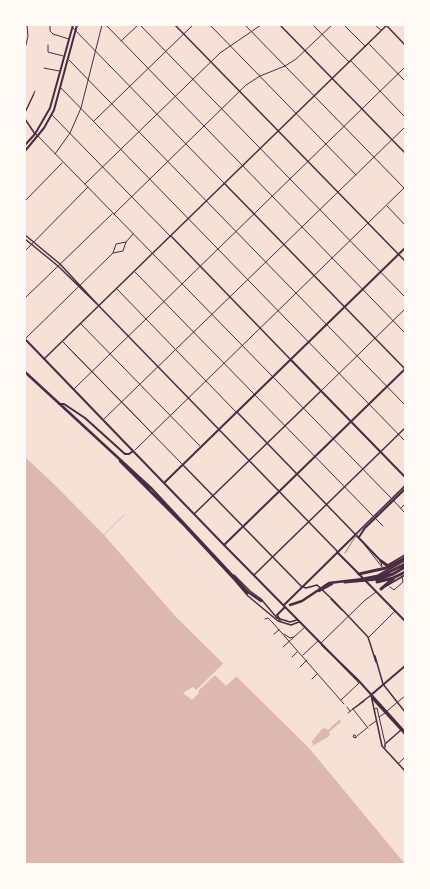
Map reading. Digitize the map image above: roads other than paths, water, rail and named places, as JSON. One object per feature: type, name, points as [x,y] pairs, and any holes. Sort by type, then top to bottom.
[{"type":"highway","points":[[25,372],[147,486],[248,592],[261,602],[251,597],[234,580],[147,486]]},
{"type":"highway","points":[[361,577],[390,566],[405,558]]},
{"type":"highway","points":[[404,573],[382,581],[345,582],[327,586],[304,602],[291,606],[302,601],[329,583],[380,575],[405,558]]},
{"type":"highway","points":[[380,560],[385,565],[390,566]]},
{"type":"highway","points":[[361,577],[383,575],[405,565]]},
{"type":"highway","points":[[369,582],[390,576],[405,565]]},
{"type":"highway","points":[[381,589],[404,573]]},
{"type":"main road","points":[[25,151],[38,136],[52,114],[61,88],[77,25]]},
{"type":"main road","points":[[25,145],[35,134],[50,108],[73,26]]},
{"type":"main road","points":[[164,483],[405,248]]},
{"type":"main road","points":[[25,339],[133,452],[359,682],[405,733]]},
{"type":"main road","points":[[291,360],[405,477]]},
{"type":"main road","points":[[224,545],[405,369]]},
{"type":"main road","points":[[59,404],[62,403],[67,405],[85,418],[128,455],[133,452]]},
{"type":"main road","points":[[280,620],[277,615],[302,586],[405,486]]},
{"type":"main road","points":[[392,500],[405,490]]},
{"type":"main road","points":[[359,537],[374,517]]},
{"type":"main road","points":[[356,534],[380,560],[388,565],[405,558]]},
{"type":"main road","points":[[338,552],[361,577],[369,582],[376,592],[405,621]]},
{"type":"main road","points":[[376,592],[404,573]]},
{"type":"main road","points":[[371,695],[405,666]]},
{"type":"street","points":[[25,49],[28,36],[26,25]]},
{"type":"street","points":[[50,25],[50,31],[53,34],[69,39]]},
{"type":"street","points":[[55,154],[70,133],[81,108],[102,25]]},
{"type":"street","points":[[106,25],[405,333]]},
{"type":"street","points":[[121,41],[139,25],[405,297]]},
{"type":"street","points":[[175,25],[405,261]]},
{"type":"street","points":[[94,122],[193,25]]},
{"type":"street","points":[[210,25],[356,175]]},
{"type":"street","points":[[133,452],[405,188],[245,25]]},
{"type":"street","points":[[85,184],[210,62],[230,45],[261,25]]},
{"type":"street","points":[[280,25],[405,153]]},
{"type":"street","points":[[313,25],[405,117]]},
{"type":"street","points":[[25,298],[150,179],[239,91],[260,76],[285,66],[306,51],[332,25]]},
{"type":"street","points":[[344,25],[365,46]]},
{"type":"street","points":[[375,25],[381,31]]},
{"type":"street","points":[[44,359],[387,25],[405,45]]},
{"type":"street","points":[[73,26],[76,32],[405,369]]},
{"type":"street","points":[[368,43],[405,81]]},
{"type":"street","points":[[48,45],[48,52],[65,56]]},
{"type":"street","points":[[68,60],[405,405]]},
{"type":"street","points":[[74,390],[405,67]]},
{"type":"street","points":[[44,68],[61,71]]},
{"type":"street","points":[[61,88],[405,441]]},
{"type":"street","points":[[25,112],[34,92]]},
{"type":"street","points":[[52,114],[291,360]]},
{"type":"street","points":[[25,119],[35,134],[405,513]]},
{"type":"street","points":[[104,420],[405,127]]},
{"type":"street","points":[[25,201],[63,162]]},
{"type":"street","points":[[25,250],[88,187]]},
{"type":"street","points":[[386,206],[405,225]]},
{"type":"street","points":[[25,339],[113,254],[124,251],[126,242],[134,234]]},
{"type":"street","points":[[25,235],[32,243]]},
{"type":"street","points":[[25,239],[59,265],[338,552]]},
{"type":"street","points":[[113,254],[116,244],[126,242]]},
{"type":"street","points":[[135,271],[383,526]]},
{"type":"street","points":[[116,289],[356,534]]},
{"type":"street","points":[[194,514],[405,310]]},
{"type":"street","points":[[80,324],[201,447]]},
{"type":"street","points":[[63,342],[302,586],[306,588],[316,584],[368,637],[383,684],[405,712]]},
{"type":"street","points":[[254,575],[405,428]]},
{"type":"street","points":[[401,508],[405,504]]},
{"type":"street","points":[[359,537],[382,567],[380,560]]},
{"type":"street","points":[[227,569],[250,591],[260,598],[280,620],[292,622],[298,620]]},
{"type":"street","points":[[390,588],[394,590],[403,582],[404,573]]},
{"type":"street","points":[[234,580],[248,596],[278,621],[290,625],[298,620]]},
{"type":"street","points":[[322,644],[348,616],[376,592]]},
{"type":"street","points":[[368,637],[396,611]]},
{"type":"street","points":[[265,619],[269,618],[344,704]]},
{"type":"street","points":[[283,647],[305,627]]},
{"type":"street","points":[[274,634],[279,629]]},
{"type":"street","points":[[283,634],[290,638],[294,637]]},
{"type":"street","points":[[302,655],[318,641]]},
{"type":"street","points":[[292,657],[298,651]]},
{"type":"street","points":[[300,667],[306,660]]},
{"type":"street","points":[[312,679],[318,673]]},
{"type":"street","points":[[341,700],[359,682]]},
{"type":"street","points":[[348,713],[371,695],[376,721],[384,745],[405,771]]},
{"type":"street","points":[[379,718],[405,696]]},
{"type":"street","points":[[347,707],[351,711]]},
{"type":"street","points":[[374,709],[377,708],[384,745]]},
{"type":"street","points":[[353,709],[368,727]]},
{"type":"street","points":[[357,736],[376,721]]},
{"type":"street","points":[[384,745],[403,729]]},
{"type":"street","points":[[398,763],[405,757]]},
{"type":"waterway","points":[[104,535],[124,515]]},
{"type":"tram line","points":[[345,553],[357,534],[405,487]]}]
